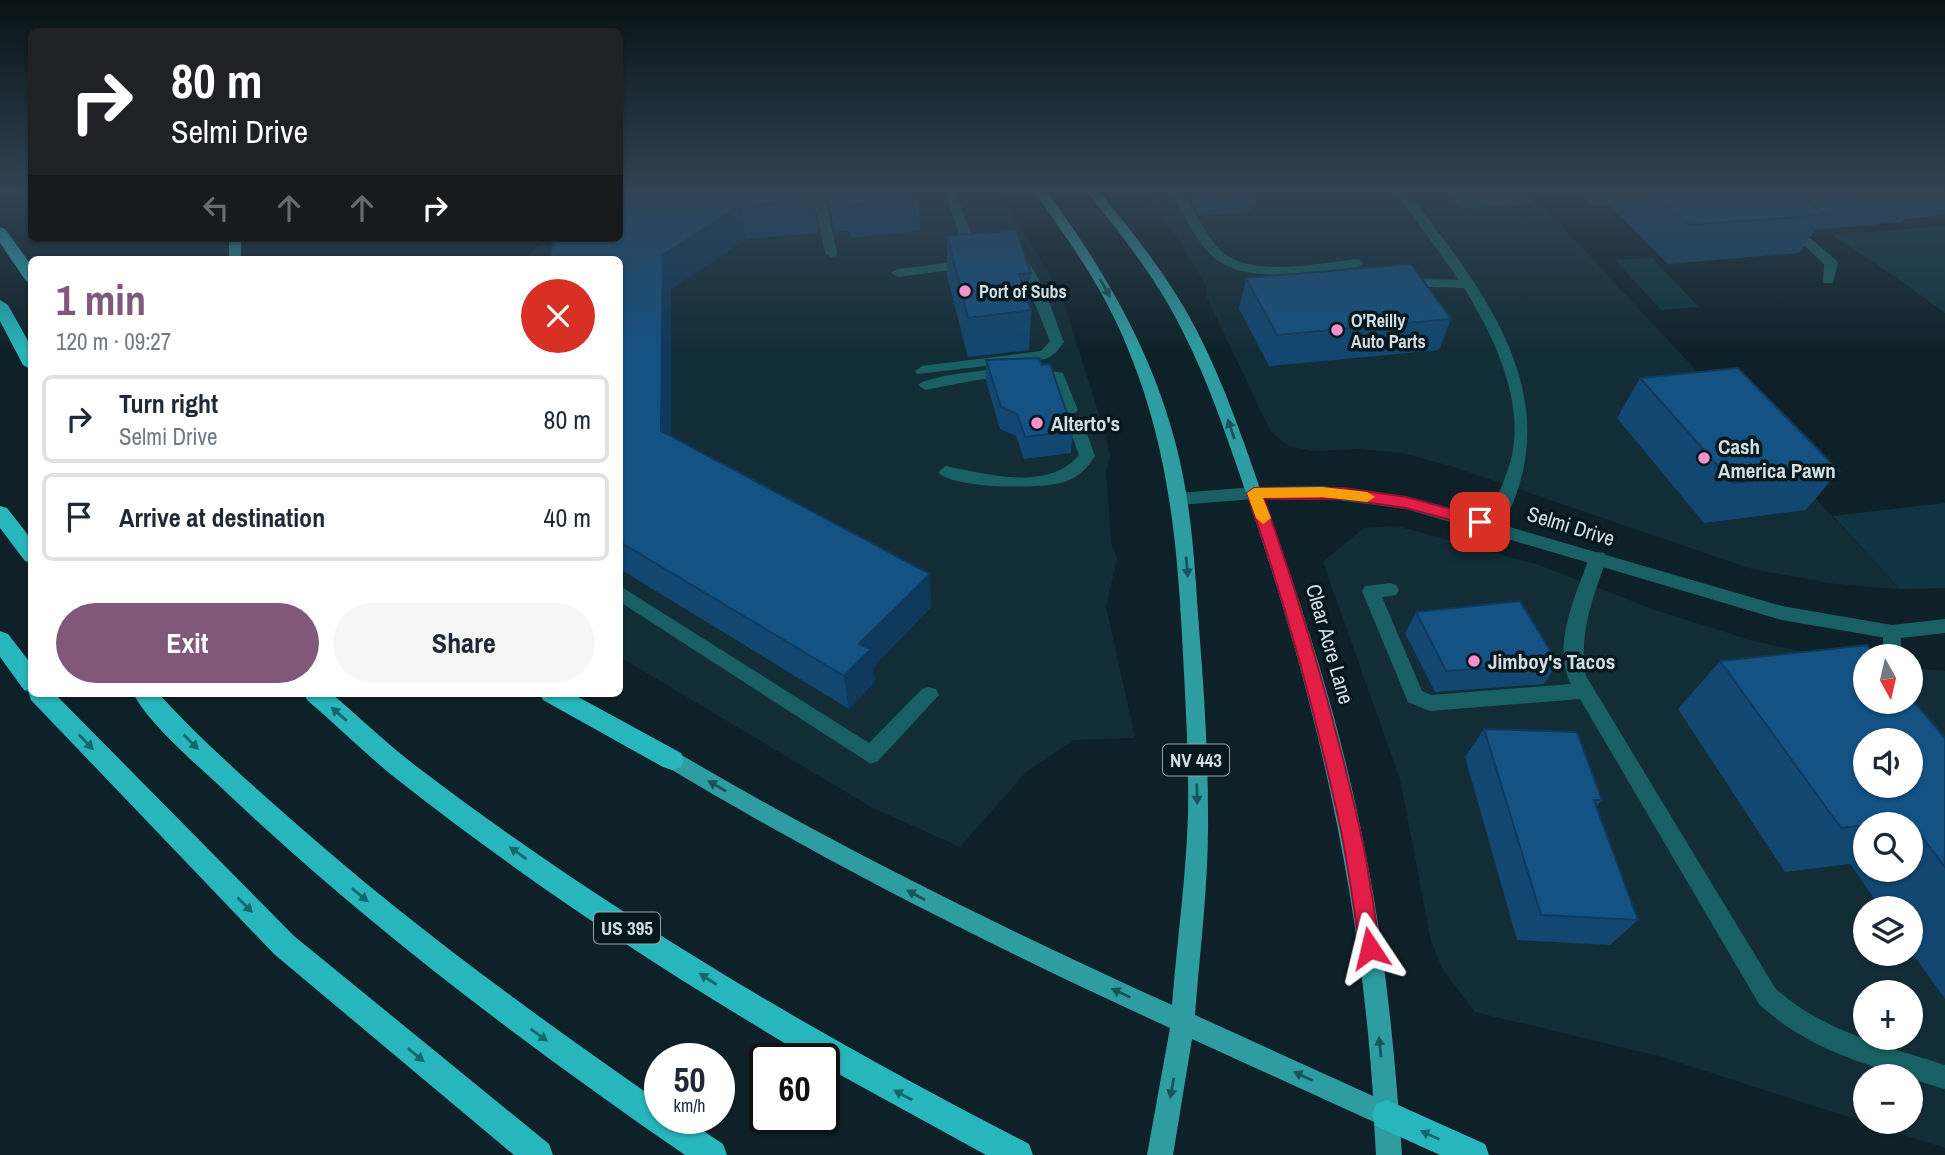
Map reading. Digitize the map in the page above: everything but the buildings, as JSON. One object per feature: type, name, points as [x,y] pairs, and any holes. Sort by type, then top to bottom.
[{"type":"highway","points":[[9,245],[28,272]]},
{"type":"highway","points":[[0,305],[28,358]]},
{"type":"highway","points":[[0,513],[28,551]]},
{"type":"highway","points":[[0,640],[28,678]]},
{"type":"highway","points":[[43,697],[285,945],[538,1155]]},
{"type":"highway","points":[[148,697],[206,757],[301,846],[360,895],[534,1031],[712,1155]]},
{"type":"highway","name":"US 395","points":[[320,697],[406,772],[586,901],[832,1056],[1018,1155]]},
{"type":"highway","points":[[558,697],[672,760]]},
{"type":"highway","points":[[1387,1115],[1474,1155]]},
{"type":"main road","name":"NV 443","points":[[1078,245],[1124,324],[1146,377],[1169,448],[1179,499],[1190,614],[1198,816],[1184,1021],[1160,1155]]},
{"type":"main road","name":"Clear Acre Lane","points":[[1134,245],[1157,276],[1199,348],[1282,573],[1315,685],[1349,819],[1370,948],[1389,1155]]},
{"type":"main road","points":[[572,697],[672,760],[795,832],[975,926],[1387,1115]]},
{"type":"street","points":[[829,245],[831,253]]},
{"type":"street","points":[[1211,245],[1229,262],[1256,268],[1281,269],[1358,263]]},
{"type":"street","points":[[1440,245],[1486,313],[1514,378],[1521,447],[1494,526]]},
{"type":"street","points":[[1811,245],[1831,263],[1828,280]]},
{"type":"street","points":[[898,273],[1020,261],[1028,271],[1057,342],[1045,355],[924,378],[1041,372],[1058,376],[1087,456],[1081,469],[1060,478],[1018,483],[946,472]]},
{"type":"street","points":[[1384,279],[1394,282],[1468,284]]},
{"type":"street","name":"Selmi Drive","points":[[1179,499],[1254,493],[1344,494],[1406,503],[1494,526],[1782,613],[1892,632],[1945,626]]},
{"type":"street","points":[[1598,558],[1577,622],[1572,657],[1584,691],[1767,996],[1784,1014],[1849,1044],[1945,1077]]},
{"type":"street","points":[[1390,590],[1371,591],[1415,696],[1430,703],[1584,691]]},
{"type":"street","points":[[623,595],[871,755],[929,695]]},
{"type":"street","points":[[1892,632],[1892,644]]},
{"type":"shaded area","points":[[539,245],[1031,245],[1064,303],[1110,455],[1106,471],[1111,543],[1117,559],[1106,606],[1135,738],[1074,740],[1026,772],[960,847],[871,807],[623,659],[623,256],[527,256]]},
{"type":"shaded area","points":[[1182,245],[1579,245],[1900,589],[1836,584],[1752,569],[1451,466],[1402,453],[1359,449],[1311,451],[1288,446],[1270,430],[1207,298],[1206,285]]},
{"type":"shaded area","points":[[1847,245],[1945,245],[1945,313]]},
{"type":"shaded area","points":[[1652,258],[1699,307],[1661,310],[1615,260]]},
{"type":"shaded area","points":[[1945,503],[1945,588],[1900,589],[1833,516]]},
{"type":"shaded area","points":[[1397,526],[1539,565],[1655,610],[1753,641],[1847,662],[1853,675],[1853,714],[1923,714],[1923,669],[1945,671],[1945,1148],[1901,1134],[1923,1134],[1923,1064],[1853,1064],[1853,1118],[1659,1056],[1475,1012],[1442,968],[1431,941],[1400,779],[1323,562],[1364,528]]},
{"type":"slow traffic","points":[[1263,518],[1254,493],[1322,492],[1367,497]]},
{"type":"place","name":"Port of Subs","points":[[965,291]]},
{"type":"place","name":"O'Reilly Auto Parts","points":[[1337,330]]},
{"type":"place","name":"Alterto's","points":[[1037,423]]},
{"type":"place","name":"Cash America Pawn","points":[[1704,458]]},
{"type":"place","name":"Jimboy's Tacos","points":[[1474,661]]},
{"type":"route","points":[[1370,948],[1349,819],[1282,573],[1254,493],[1344,494],[1406,503],[1480,522]]}]
